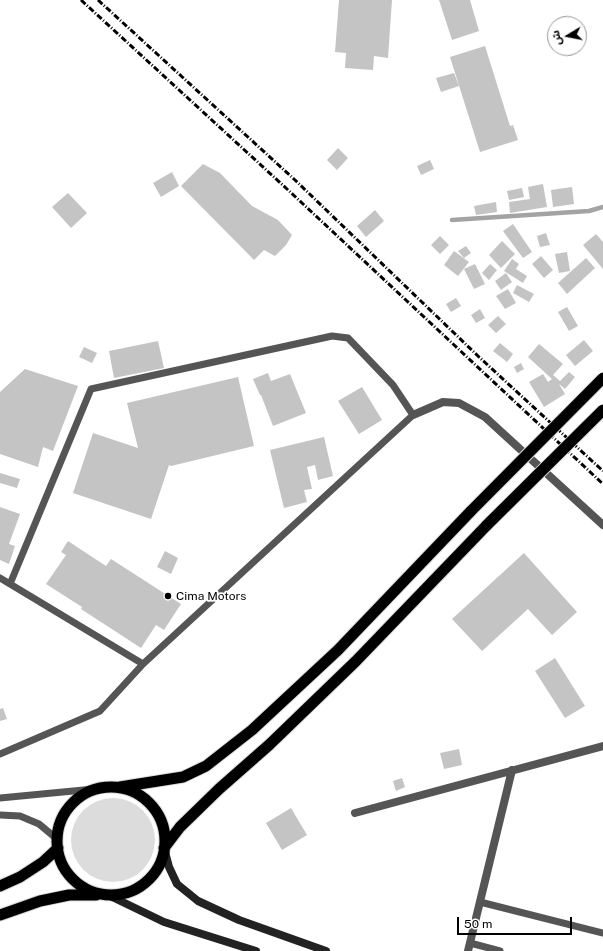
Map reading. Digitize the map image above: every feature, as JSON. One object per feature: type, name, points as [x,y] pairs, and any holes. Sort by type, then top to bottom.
[{"type":"highway","points":[[106,894],[92,891],[79,884],[69,874],[61,862],[57,843],[60,822],[68,808],[79,797],[94,789],[120,787],[183,777],[206,766],[252,730],[338,650],[471,511],[603,378]]},
{"type":"highway","points":[[164,848],[180,827],[219,789],[269,745],[356,661],[487,525],[603,410]]},
{"type":"highway","points":[[0,915],[40,901],[69,895],[119,894],[140,886],[149,879],[162,859],[164,848],[164,832],[159,816],[149,802],[136,793],[120,787]]},
{"type":"highway","points":[[0,886],[20,877],[43,862],[57,843]]},
{"type":"main road","points":[[164,848],[169,866],[177,884],[198,901],[239,920],[326,951]]},
{"type":"main road","points":[[106,894],[164,922],[256,951]]},
{"type":"street","points":[[413,415],[442,402],[458,403],[485,417],[603,524]]},
{"type":"street","points":[[355,813],[603,746]]},
{"type":"street","points":[[469,947],[512,770]]},
{"type":"lane","points":[[0,754],[100,711],[143,664],[413,415],[393,385],[348,338],[332,336],[91,389],[10,584]]},
{"type":"lane","points":[[0,578],[143,664]]},
{"type":"lane","points":[[0,798],[94,789]]},
{"type":"lane","points":[[0,815],[20,816],[40,824],[57,843]]},
{"type":"lane","points":[[480,902],[603,933]]},
{"type":"lane","points":[[469,947],[500,951]]},
{"type":"shaded area","points":[[105,798],[121,798],[137,805],[148,816],[155,832],[155,848],[152,856],[143,870],[137,875],[121,882],[105,882],[89,875],[78,864],[71,848],[71,832],[78,816],[89,805]]},
{"type":"building","points":[[339,0],[392,0],[388,58],[374,56],[373,70],[345,68],[346,53],[335,52]]},
{"type":"building","points":[[439,0],[470,0],[479,31],[452,40]]},
{"type":"building","points":[[485,46],[510,126],[513,125],[518,140],[480,152],[450,57]]},
{"type":"building","points":[[454,73],[459,86],[441,92],[436,78]]},
{"type":"building","points":[[338,148],[348,158],[337,170],[327,160]]},
{"type":"building","points":[[430,160],[434,169],[421,175],[417,166]]},
{"type":"building","points":[[203,164],[220,173],[252,206],[278,220],[292,235],[286,245],[275,256],[264,250],[254,260],[181,186]]},
{"type":"building","points":[[172,172],[179,186],[161,197],[153,183]]},
{"type":"building","points":[[543,184],[547,207],[510,213],[509,202],[530,199],[528,187]]},
{"type":"building","points":[[572,187],[574,204],[553,207],[551,190]]},
{"type":"building","points":[[522,188],[524,197],[509,200],[507,191]]},
{"type":"building","points":[[68,193],[87,213],[71,228],[52,207]]},
{"type":"building","points":[[496,202],[497,212],[476,215],[474,206]]},
{"type":"building","points":[[375,210],[384,221],[366,237],[357,226]]},
{"type":"building","points":[[513,224],[532,252],[523,258],[503,231]]},
{"type":"building","points":[[546,233],[550,245],[540,247],[537,236]]},
{"type":"building","points":[[596,234],[603,242],[603,269],[583,245]]},
{"type":"building","points":[[440,236],[449,245],[440,254],[431,245]]},
{"type":"building","points":[[502,241],[515,254],[501,268],[489,255]]},
{"type":"building","points":[[466,246],[471,253],[464,258],[458,251]]},
{"type":"building","points":[[454,251],[469,262],[458,276],[444,265]]},
{"type":"building","points":[[567,252],[570,271],[559,273],[555,254]]},
{"type":"building","points":[[541,256],[553,270],[544,278],[532,264]]},
{"type":"building","points":[[586,258],[595,268],[567,294],[558,283]]},
{"type":"building","points":[[512,259],[519,264],[516,269],[527,276],[523,283],[504,271]]},
{"type":"building","points":[[475,264],[485,284],[474,289],[464,269]]},
{"type":"building","points":[[490,264],[497,270],[489,280],[482,273]]},
{"type":"building","points":[[506,273],[512,282],[501,290],[495,281]]},
{"type":"building","points":[[517,285],[534,294],[529,302],[513,293]]},
{"type":"building","points":[[508,289],[516,303],[505,309],[496,296]]},
{"type":"building","points":[[456,298],[461,306],[451,312],[446,304]]},
{"type":"building","points":[[567,307],[578,326],[569,331],[558,312]]},
{"type":"building","points":[[480,309],[485,318],[476,323],[471,315]]},
{"type":"building","points":[[498,316],[506,324],[496,333],[488,325]]},
{"type":"building","points":[[584,340],[593,351],[575,366],[566,355]]},
{"type":"building","points":[[158,341],[164,368],[114,378],[109,351]]},
{"type":"building","points":[[500,343],[513,354],[507,362],[493,351]]},
{"type":"building","points":[[539,344],[563,364],[553,375],[560,381],[569,372],[575,377],[565,389],[559,384],[565,394],[544,407],[529,382],[543,374],[548,382],[552,379],[528,357]]},
{"type":"building","points":[[84,347],[97,353],[92,363],[79,357]]},
{"type":"building","points":[[521,363],[524,369],[517,373],[514,367]]},
{"type":"building","points":[[25,369],[78,386],[53,451],[43,447],[38,467],[0,454],[0,392]]},
{"type":"building","points":[[268,373],[271,381],[290,374],[306,413],[273,426],[253,379]]},
{"type":"building","points":[[238,377],[254,446],[171,466],[169,465],[151,519],[73,493],[93,433],[138,448],[127,403]]},
{"type":"building","points":[[362,387],[382,420],[359,434],[338,401]]},
{"type":"building","points":[[324,437],[333,476],[318,480],[315,465],[307,467],[312,489],[304,490],[307,502],[284,508],[270,450]]},
{"type":"building","points":[[0,473],[20,479],[17,488],[0,483]]},
{"type":"building","points":[[0,507],[20,514],[9,544],[15,546],[9,564],[0,560]]},
{"type":"building","points":[[68,541],[106,566],[111,559],[181,604],[164,630],[156,625],[141,648],[46,584],[66,555],[61,552]]},
{"type":"building","points":[[165,551],[178,558],[171,574],[157,567]]},
{"type":"building","points":[[524,553],[577,612],[552,635],[528,609],[482,651],[452,619]]},
{"type":"building","points":[[555,658],[585,706],[565,718],[535,671]]},
{"type":"building","points":[[3,708],[7,719],[0,721],[0,709]]},
{"type":"building","points":[[459,749],[462,765],[444,769],[440,753]]},
{"type":"building","points":[[402,778],[405,787],[396,791],[393,781]]},
{"type":"building","points":[[291,808],[307,835],[282,850],[266,823]]},
{"type":"waterway","points":[[452,220],[589,211],[603,207]]},
{"type":"railway","points":[[81,0],[287,189],[603,484]]},
{"type":"railway","points":[[98,0],[295,180],[479,357],[603,471]]},
{"type":"place","name":"Cima Motors","points":[[168,596]]}]
